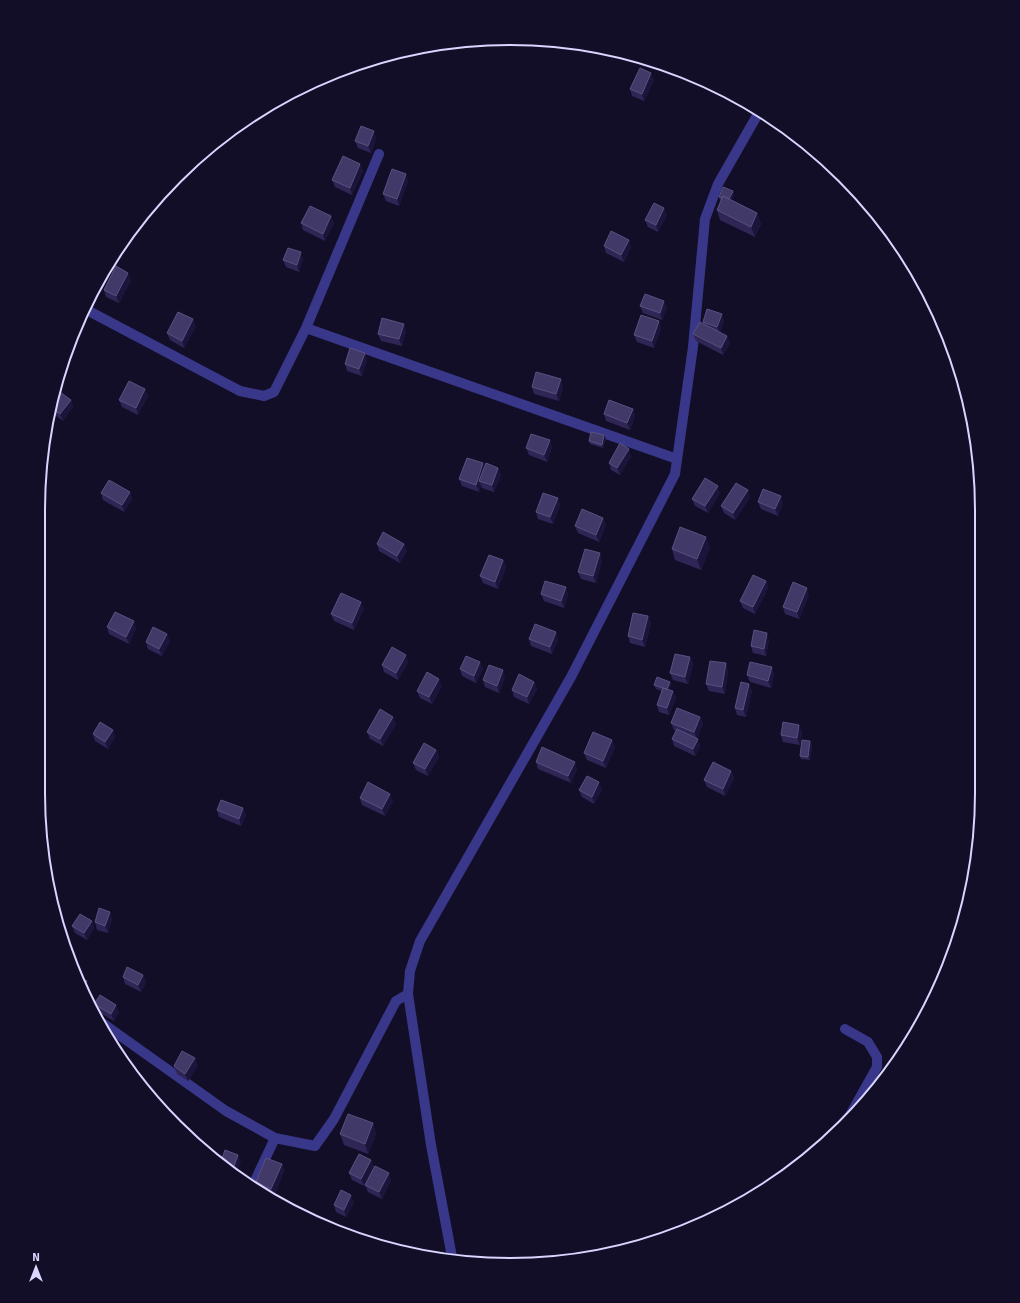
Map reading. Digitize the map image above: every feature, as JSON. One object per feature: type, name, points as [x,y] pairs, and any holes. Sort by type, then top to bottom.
[{"type":"street","points":[[451,1254],[431,1145],[408,994],[410,971],[420,941],[571,677],[675,474],[693,347],[705,218],[718,184],[757,116]]},
{"type":"street","points":[[90,311],[240,391],[264,396],[274,392],[306,328],[379,154]]},
{"type":"street","points":[[306,328],[677,459]]},
{"type":"street","points":[[107,1027],[226,1111],[275,1138],[315,1146],[334,1119],[396,1001],[408,994]]},
{"type":"street","points":[[845,1029],[868,1042],[877,1057],[877,1067],[856,1104]]},
{"type":"street","points":[[255,1182],[275,1138]]},
{"type":"building","points":[[640,68],[651,73],[642,94],[630,89]]},
{"type":"building","points":[[361,126],[374,131],[368,146],[355,141]]},
{"type":"building","points":[[343,156],[360,164],[350,188],[332,180]]},
{"type":"building","points":[[392,169],[406,174],[397,199],[383,194]]},
{"type":"building","points":[[723,187],[733,191],[729,199],[723,196],[722,198],[719,197]]},
{"type":"building","points":[[723,196],[757,213],[751,227],[717,210]]},
{"type":"building","points":[[654,203],[664,208],[656,225],[645,220]]},
{"type":"building","points":[[310,206],[331,216],[323,234],[301,223]]},
{"type":"building","points":[[611,231],[629,240],[621,255],[604,246]]},
{"type":"building","points":[[288,248],[301,252],[297,265],[283,260]]},
{"type":"building","points":[[116,266],[128,273],[116,296],[104,290]]},
{"type":"building","points":[[645,294],[664,301],[660,313],[640,306]]},
{"type":"building","points":[[707,309],[722,314],[717,327],[703,322]]},
{"type":"building","points":[[178,312],[193,319],[182,341],[167,333]]},
{"type":"building","points":[[641,315],[659,321],[652,341],[634,335]]},
{"type":"building","points":[[382,318],[404,324],[399,339],[378,334]]},
{"type":"building","points":[[700,322],[727,336],[721,348],[693,334]]},
{"type":"building","points":[[350,348],[365,353],[359,369],[345,364]]},
{"type":"building","points":[[536,372],[561,379],[556,394],[532,387]]},
{"type":"building","points":[[129,381],[145,389],[136,408],[119,400]]},
{"type":"building","points":[[60,392],[71,400],[60,414],[56,411]]},
{"type":"building","points":[[609,400],[633,409],[627,423],[604,414]]},
{"type":"building","points":[[591,432],[604,435],[602,445],[589,441]]},
{"type":"building","points":[[531,434],[550,440],[544,455],[526,448]]},
{"type":"building","points":[[620,443],[629,449],[617,468],[609,463]]},
{"type":"building","points":[[467,458],[483,463],[476,485],[459,479]]},
{"type":"building","points":[[486,463],[498,468],[492,485],[479,481]]},
{"type":"building","points":[[705,478],[718,486],[705,506],[692,499]]},
{"type":"building","points":[[109,480],[130,492],[122,505],[101,493]]},
{"type":"building","points":[[736,483],[748,490],[733,513],[721,506]]},
{"type":"building","points":[[763,489],[781,496],[775,509],[758,502]]},
{"type":"building","points":[[543,493],[558,498],[550,517],[536,512]]},
{"type":"building","points":[[582,509],[603,518],[596,535],[575,526]]},
{"type":"building","points":[[680,527],[706,537],[697,559],[672,549]]},
{"type":"building","points":[[383,532],[404,544],[397,556],[377,544]]},
{"type":"building","points":[[585,549],[600,553],[593,576],[578,572]]},
{"type":"building","points":[[489,555],[503,560],[495,582],[480,576]]},
{"type":"building","points":[[753,575],[766,581],[753,607],[740,601]]},
{"type":"building","points":[[545,581],[566,587],[561,601],[541,594]]},
{"type":"building","points":[[793,582],[807,588],[797,612],[783,607]]},
{"type":"building","points":[[341,593],[361,602],[352,623],[331,614]]},
{"type":"building","points":[[115,612],[134,621],[126,637],[107,627]]},
{"type":"building","points":[[633,613],[648,616],[642,640],[628,636]]},
{"type":"building","points":[[535,624],[556,632],[550,647],[529,639]]},
{"type":"building","points":[[153,627],[167,634],[159,649],[146,642]]},
{"type":"building","points":[[754,630],[767,633],[764,649],[751,646]]},
{"type":"building","points":[[392,647],[406,655],[396,673],[382,665]]},
{"type":"building","points":[[675,654],[690,657],[685,677],[670,673]]},
{"type":"building","points":[[466,656],[480,662],[474,676],[460,669]]},
{"type":"building","points":[[710,661],[726,663],[722,687],[706,684]]},
{"type":"building","points":[[750,662],[772,667],[768,681],[747,675]]},
{"type":"building","points":[[489,665],[503,670],[497,686],[483,680]]},
{"type":"building","points":[[427,672],[439,679],[429,697],[417,691]]},
{"type":"building","points":[[519,674],[534,682],[527,697],[512,690]]},
{"type":"building","points":[[657,677],[670,682],[667,689],[654,685]]},
{"type":"building","points":[[741,682],[749,684],[743,710],[735,708]]},
{"type":"building","points":[[663,688],[673,691],[667,708],[657,705]]},
{"type":"building","points":[[677,708],[700,717],[694,732],[671,723]]},
{"type":"building","points":[[380,709],[393,717],[380,739],[367,732]]},
{"type":"building","points":[[100,722],[113,730],[105,742],[93,734]]},
{"type":"building","points":[[783,722],[799,725],[797,738],[781,735]]},
{"type":"building","points":[[677,729],[698,739],[693,749],[672,739]]},
{"type":"building","points":[[593,732],[612,740],[603,761],[584,753]]},
{"type":"building","points":[[802,740],[810,741],[808,757],[800,756]]},
{"type":"building","points":[[424,743],[436,750],[425,769],[413,763]]},
{"type":"building","points":[[542,747],[575,762],[568,776],[536,762]]},
{"type":"building","points":[[713,762],[731,771],[723,789],[704,780]]},
{"type":"building","points":[[587,776],[599,782],[592,797],[579,790]]},
{"type":"building","points":[[368,782],[390,794],[382,809],[360,798]]},
{"type":"building","points":[[221,800],[243,808],[239,819],[217,810]]},
{"type":"building","points":[[99,908],[110,912],[105,926],[95,922]]},
{"type":"building","points":[[80,914],[92,921],[84,933],[72,926]]},
{"type":"building","points":[[127,967],[143,975],[138,985],[123,977]]},
{"type":"building","points":[[100,995],[116,1005],[111,1014],[96,1005],[95,1003]]},
{"type":"building","points":[[182,1051],[195,1058],[185,1074],[174,1066]]},
{"type":"building","points":[[348,1114],[373,1123],[365,1144],[340,1134]]},
{"type":"building","points":[[225,1150],[238,1155],[234,1167],[222,1158]]},
{"type":"building","points":[[359,1154],[371,1160],[361,1179],[349,1173]]},
{"type":"building","points":[[266,1158],[282,1164],[271,1189],[256,1182]]},
{"type":"building","points":[[375,1166],[389,1173],[379,1192],[365,1185]]},
{"type":"building","points":[[341,1190],[351,1195],[344,1210],[334,1205]]}]
